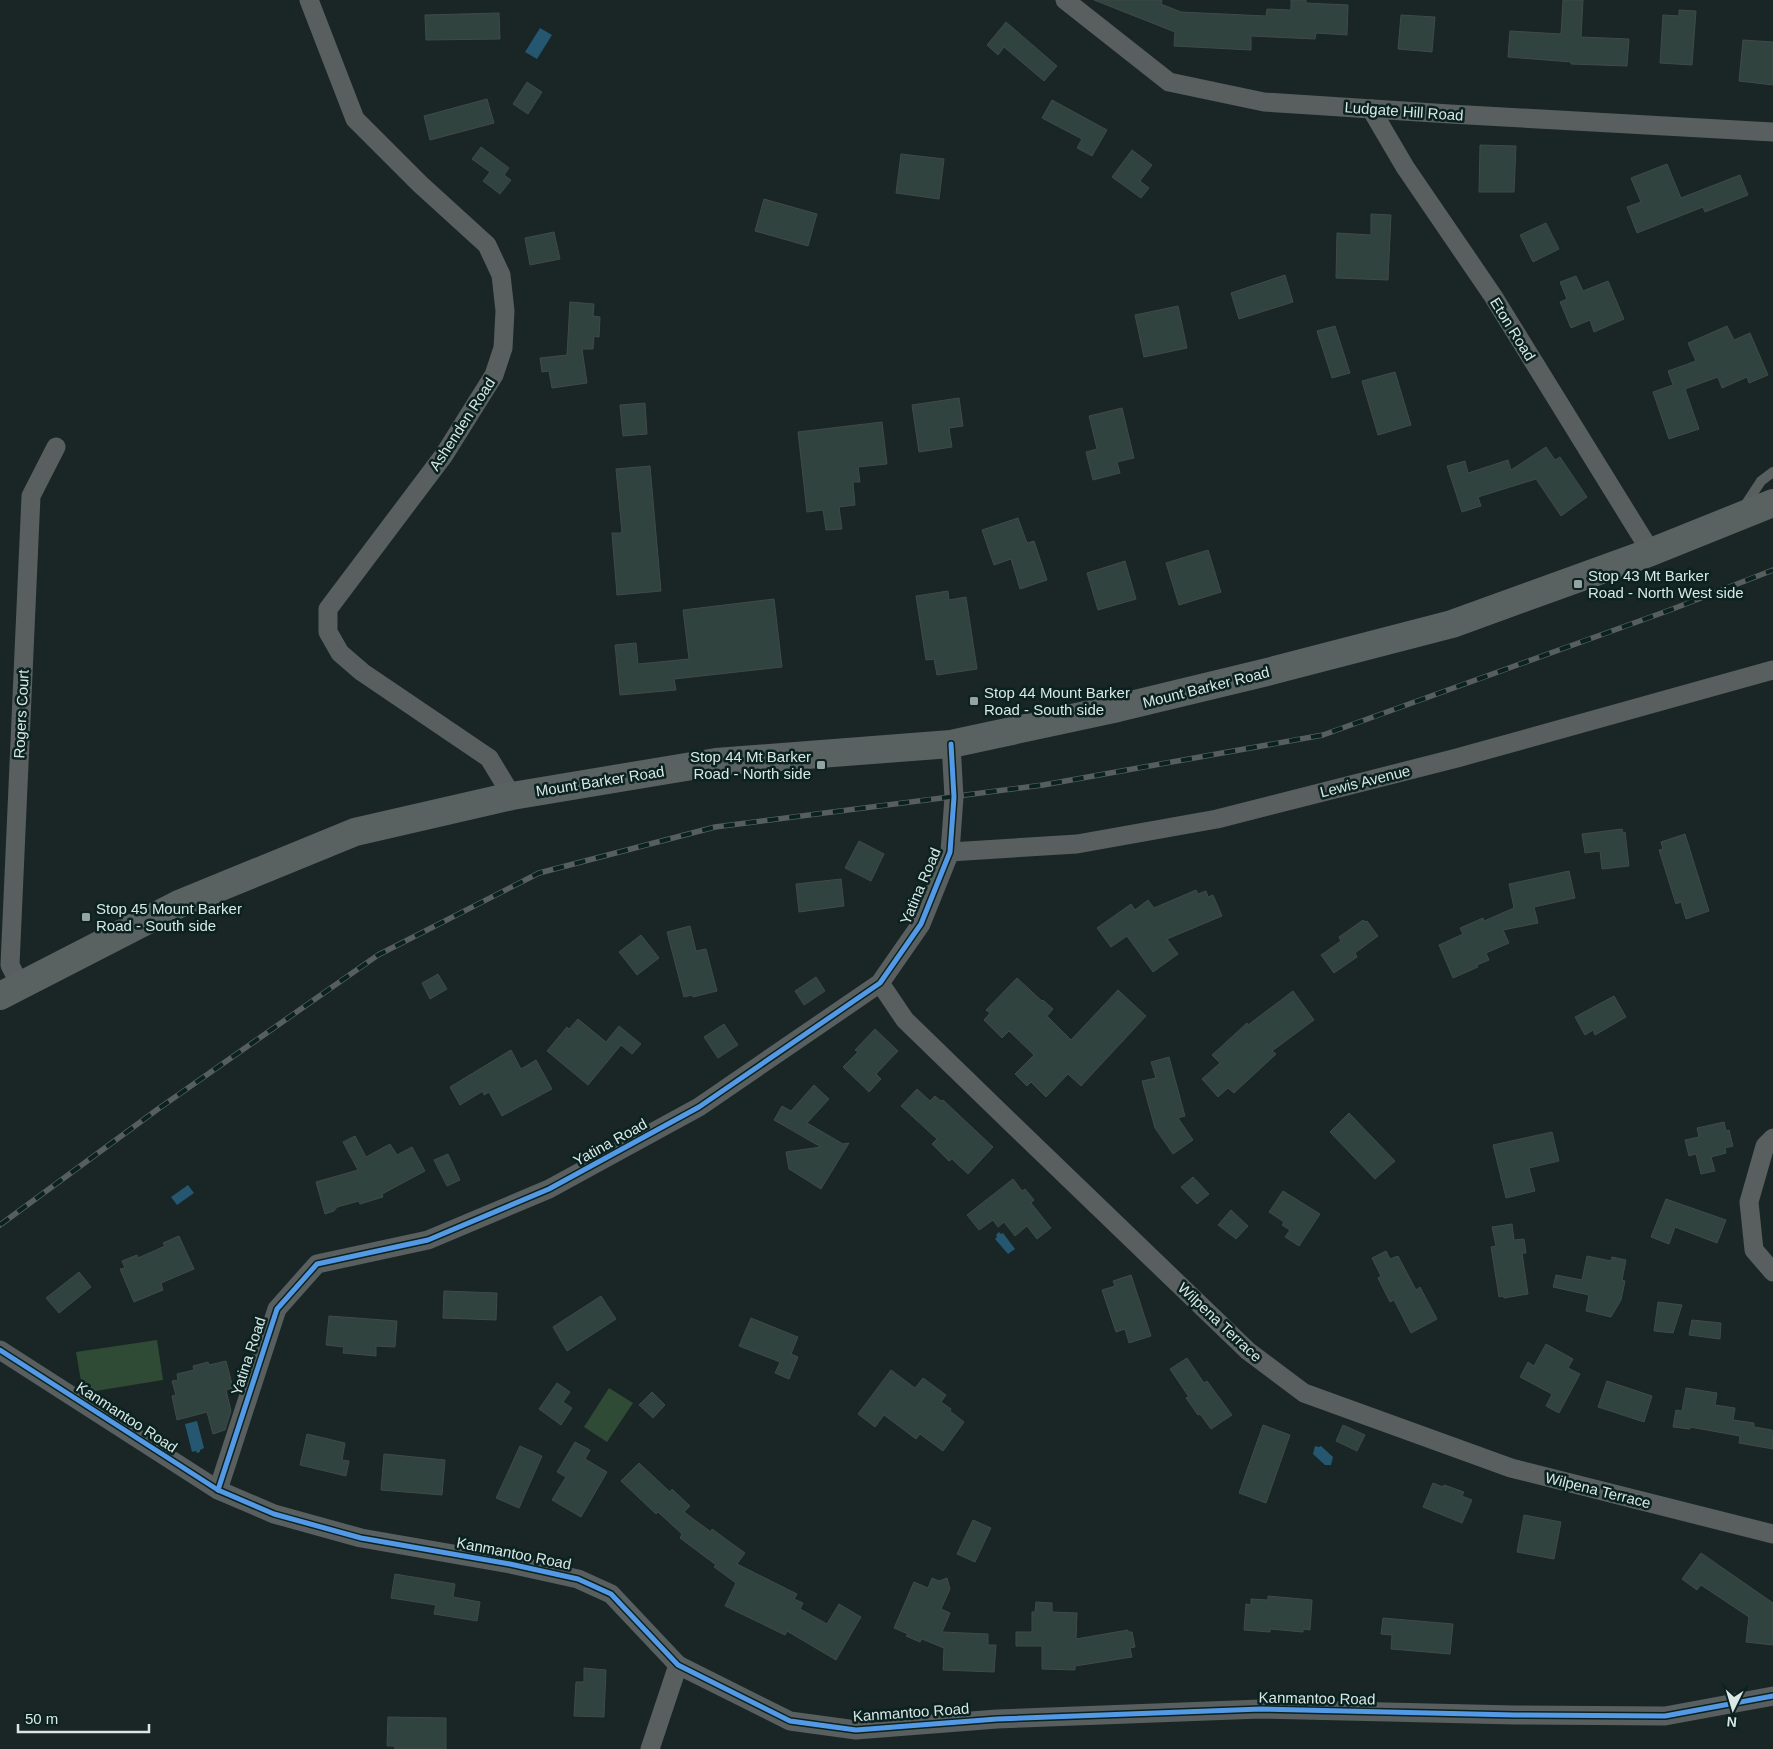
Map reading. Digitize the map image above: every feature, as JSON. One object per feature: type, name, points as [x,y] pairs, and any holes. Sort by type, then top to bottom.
[{"type":"main road","name":"Mount Barker Road","points":[[10,991],[179,904],[355,832],[512,796],[716,762],[951,744],[1118,708],[1262,674],[1452,624],[1650,552],[1773,503]]},
{"type":"street","name":"Ashenden Road","points":[[309,0],[356,119],[420,184],[487,245],[501,275],[505,311],[503,348],[494,375],[444,454],[328,609],[328,632],[340,653],[362,672],[489,758],[512,796]]},
{"type":"street","name":"Ludgate Hill Road","points":[[1065,0],[1169,82],[1264,102],[1773,132]]},
{"type":"street","name":"Eton Road","points":[[1371,109],[1406,167],[1493,296],[1650,552]]},
{"type":"street","name":"Rogers Court","points":[[10,991],[31,496],[56,447]]},
{"type":"street","name":"Lewis Avenue","points":[[950,852],[1078,844],[1217,819],[1457,758],[1773,670]]},
{"type":"street","name":"Yatina Road","points":[[218,1490],[277,1309],[317,1264],[428,1240],[549,1189],[699,1107],[880,983],[921,924],[950,852],[954,798],[951,744]]},
{"type":"street","name":"Wilpena Terrace","points":[[880,983],[906,1020],[1006,1118],[1248,1351],[1304,1393],[1511,1468],[1773,1534]]},
{"type":"street","points":[[1773,1138],[1765,1146],[1749,1202],[1754,1250],[1773,1272]]},
{"type":"street","name":"Kanmantoo Road","points":[[0,1350],[218,1490],[274,1514],[361,1538],[510,1564],[578,1579],[611,1594],[678,1665],[790,1721],[856,1730],[997,1719],[1261,1709],[1505,1715],[1665,1716],[1773,1696]]},
{"type":"street","points":[[650,1749],[678,1665]]},
{"type":"lane","points":[[1736,518],[1761,482],[1773,472]]},
{"type":"green space","points":[[157,1340],[163,1380],[83,1393],[76,1352]]},
{"type":"green space","points":[[609,1388],[633,1403],[607,1442],[584,1427]]},
{"type":"water","points":[[540,28],[552,35],[537,59],[525,52]]},
{"type":"water","points":[[188,1185],[194,1193],[177,1205],[171,1197]]},
{"type":"water","points":[[999,1232],[1003,1233],[1015,1249],[1008,1254],[995,1239]]},
{"type":"water","points":[[197,1421],[204,1448],[197,1453],[196,1451],[192,1452],[185,1424]]},
{"type":"water","points":[[1315,1446],[1321,1446],[1333,1457],[1331,1465],[1325,1465],[1313,1454]]},
{"type":"building","points":[[1094,0],[1162,0],[1161,4],[1181,12],[1266,16],[1267,9],[1291,10],[1291,0],[1306,0],[1306,3],[1348,5],[1347,35],[1316,33],[1315,39],[1251,36],[1251,50],[1174,46],[1175,32]]},
{"type":"building","points":[[1563,0],[1583,0],[1581,37],[1629,39],[1627,66],[1571,64],[1571,62],[1508,57],[1510,31],[1561,34]]},
{"type":"building","points":[[1679,10],[1696,11],[1692,65],[1660,63],[1663,15],[1679,16]]},
{"type":"building","points":[[499,13],[500,39],[426,40],[425,15]]},
{"type":"building","points":[[1401,15],[1435,17],[1432,52],[1398,49]]},
{"type":"building","points":[[1006,22],[1057,66],[1044,81],[1004,47],[998,55],[987,45]]},
{"type":"building","points":[[1743,40],[1773,42],[1773,85],[1739,81]]},
{"type":"building","points":[[527,82],[542,92],[528,114],[513,104]]},
{"type":"building","points":[[487,99],[494,123],[430,140],[424,116]]},
{"type":"building","points":[[1052,100],[1107,130],[1092,156],[1077,148],[1082,139],[1042,118]]},
{"type":"building","points":[[1480,145],[1516,146],[1514,192],[1479,192]]},
{"type":"building","points":[[481,147],[509,168],[504,175],[511,180],[500,194],[483,181],[490,172],[472,159]]},
{"type":"building","points":[[1132,150],[1152,165],[1140,181],[1149,188],[1141,198],[1112,177]]},
{"type":"building","points":[[901,154],[944,159],[939,199],[896,193]]},
{"type":"building","points":[[1667,164],[1681,198],[1740,175],[1748,195],[1705,212],[1703,207],[1637,233],[1627,207],[1641,202],[1631,178]]},
{"type":"building","points":[[764,199],[817,214],[808,246],[755,231]]},
{"type":"building","points":[[1371,214],[1391,215],[1388,280],[1336,278],[1337,233],[1371,235]]},
{"type":"building","points":[[1546,223],[1559,249],[1533,262],[1520,235]]},
{"type":"building","points":[[554,232],[560,259],[530,265],[525,238]]},
{"type":"building","points":[[1285,275],[1293,302],[1239,319],[1231,293]]},
{"type":"building","points":[[1576,276],[1583,291],[1608,281],[1624,319],[1594,332],[1590,320],[1571,328],[1560,302],[1567,299],[1560,282]]},
{"type":"building","points":[[570,302],[594,304],[593,316],[600,317],[599,337],[594,336],[593,349],[582,349],[587,383],[552,388],[549,371],[542,372],[540,358],[567,355]]},
{"type":"building","points":[[1178,306],[1187,348],[1144,357],[1135,315]]},
{"type":"building","points":[[1335,326],[1350,373],[1332,378],[1317,331]]},
{"type":"building","points":[[1727,326],[1734,340],[1750,333],[1768,375],[1749,383],[1747,377],[1722,388],[1718,377],[1685,389],[1699,429],[1669,439],[1653,392],[1673,385],[1668,371],[1696,361],[1688,343]]},
{"type":"building","points":[[1395,372],[1411,425],[1378,435],[1362,381]]},
{"type":"building","points":[[959,398],[963,426],[949,428],[952,447],[919,452],[912,405]]},
{"type":"building","points":[[645,403],[647,434],[623,436],[620,405]]},
{"type":"building","points":[[1122,408],[1134,458],[1117,462],[1120,473],[1093,480],[1086,452],[1097,449],[1089,416]]},
{"type":"building","points":[[882,422],[887,464],[858,467],[860,482],[853,482],[855,505],[839,507],[842,529],[826,530],[823,510],[807,512],[798,432]]},
{"type":"building","points":[[1546,447],[1555,460],[1560,457],[1587,497],[1561,516],[1536,479],[1478,497],[1481,506],[1462,512],[1447,466],[1465,461],[1468,473],[1508,460],[1511,470]]},
{"type":"building","points":[[650,466],[661,591],[617,595],[612,533],[622,533],[616,469]]},
{"type":"building","points":[[1018,518],[1027,543],[1034,541],[1047,580],[1020,589],[1011,559],[994,565],[982,530]]},
{"type":"building","points":[[1208,550],[1221,592],[1179,605],[1166,563]]},
{"type":"building","points":[[1125,561],[1136,599],[1098,610],[1087,573]]},
{"type":"building","points":[[948,591],[949,600],[966,597],[977,669],[937,675],[934,659],[926,660],[916,596]]},
{"type":"building","points":[[774,599],[782,667],[674,679],[676,690],[620,695],[615,645],[636,643],[638,664],[689,659],[683,610]]},
{"type":"building","points":[[1622,829],[1623,833],[1625,832],[1629,866],[1602,869],[1600,851],[1585,853],[1582,834]]},
{"type":"building","points":[[1685,834],[1709,911],[1686,919],[1681,902],[1676,904],[1659,850],[1663,849],[1661,842]]},
{"type":"building","points":[[859,841],[884,854],[871,881],[845,868]]},
{"type":"building","points":[[1569,871],[1575,898],[1534,907],[1538,923],[1503,930],[1509,943],[1486,953],[1489,960],[1477,965],[1478,967],[1453,978],[1439,945],[1463,934],[1460,928],[1483,918],[1484,921],[1514,908],[1509,884]]},
{"type":"building","points":[[841,879],[844,906],[799,912],[796,884]]},
{"type":"building","points":[[1196,890],[1198,894],[1206,891],[1208,897],[1213,895],[1222,916],[1167,939],[1178,954],[1153,972],[1127,936],[1111,947],[1097,928],[1131,904],[1135,910],[1148,900],[1154,908]]},
{"type":"building","points":[[1363,920],[1367,921],[1378,936],[1355,953],[1357,957],[1334,973],[1321,955],[1341,941],[1339,937]]},
{"type":"building","points":[[690,926],[696,951],[706,949],[717,991],[693,997],[692,995],[684,997],[667,932]]},
{"type":"building","points":[[641,935],[659,958],[637,975],[619,952]]},
{"type":"building","points":[[438,974],[447,989],[430,999],[422,983]]},
{"type":"building","points":[[816,977],[825,991],[804,1005],[795,991]]},
{"type":"building","points":[[1017,978],[1053,1009],[1047,1016],[1071,1040],[1118,990],[1146,1016],[1081,1086],[1068,1074],[1046,1097],[1031,1082],[1027,1086],[1015,1074],[1034,1055],[1009,1031],[1002,1038],[984,1020],[990,1013],[986,1010]]},
{"type":"building","points":[[1293,991],[1314,1020],[1272,1051],[1276,1054],[1234,1093],[1228,1088],[1218,1097],[1202,1079],[1220,1063],[1212,1055],[1247,1023],[1248,1025]]},
{"type":"building","points":[[1614,996],[1626,1017],[1595,1035],[1593,1030],[1585,1035],[1575,1017]]},
{"type":"building","points":[[578,1019],[606,1042],[619,1026],[641,1044],[632,1054],[621,1045],[588,1085],[547,1051],[567,1027],[569,1029]]},
{"type":"building","points":[[724,1024],[738,1045],[718,1058],[704,1037]]},
{"type":"building","points":[[875,1029],[898,1051],[876,1074],[881,1079],[869,1092],[843,1067],[858,1052],[855,1050]]},
{"type":"building","points":[[511,1050],[521,1069],[536,1060],[552,1089],[502,1116],[489,1092],[484,1095],[483,1091],[460,1105],[450,1087]]},
{"type":"building","points":[[1169,1057],[1185,1116],[1178,1118],[1193,1140],[1173,1154],[1155,1128],[1142,1081],[1156,1078],[1151,1062]]},
{"type":"building","points":[[814,1085],[829,1099],[807,1123],[843,1144],[849,1143],[821,1189],[789,1169],[786,1152],[821,1147],[774,1120],[782,1106],[791,1111]]},
{"type":"building","points":[[917,1089],[930,1101],[935,1096],[941,1101],[943,1100],[993,1147],[968,1174],[952,1159],[949,1161],[932,1144],[937,1139],[901,1106]]},
{"type":"building","points":[[1349,1113],[1395,1161],[1375,1179],[1330,1132]]},
{"type":"building","points":[[1724,1122],[1726,1131],[1729,1130],[1733,1146],[1725,1148],[1726,1153],[1711,1157],[1715,1171],[1701,1174],[1696,1154],[1689,1156],[1685,1140],[1699,1137],[1697,1128]]},
{"type":"building","points":[[1552,1132],[1559,1161],[1529,1168],[1535,1191],[1506,1198],[1493,1145]]},
{"type":"building","points":[[355,1136],[366,1157],[390,1144],[397,1155],[412,1147],[425,1171],[382,1194],[383,1197],[360,1204],[359,1201],[337,1207],[334,1211],[325,1214],[316,1182],[358,1170],[343,1142]]},
{"type":"building","points":[[448,1154],[460,1180],[447,1186],[434,1160]]},
{"type":"building","points":[[1193,1177],[1209,1194],[1197,1204],[1181,1187]]},
{"type":"building","points":[[1013,1179],[1022,1191],[1025,1189],[1034,1200],[1031,1203],[1051,1228],[1037,1239],[1027,1226],[1015,1236],[1004,1222],[998,1227],[993,1220],[979,1230],[967,1215]]},
{"type":"building","points":[[1283,1191],[1320,1214],[1299,1246],[1285,1237],[1290,1230],[1282,1225],[1284,1222],[1269,1212]]},
{"type":"building","points":[[1666,1199],[1726,1220],[1717,1243],[1675,1227],[1669,1244],[1651,1237]]},
{"type":"building","points":[[1231,1210],[1248,1226],[1236,1239],[1218,1225]]},
{"type":"building","points":[[1512,1224],[1514,1240],[1524,1239],[1526,1253],[1522,1253],[1528,1294],[1504,1298],[1503,1296],[1499,1297],[1491,1247],[1496,1246],[1492,1227]]},
{"type":"building","points":[[179,1236],[194,1269],[161,1283],[163,1290],[134,1302],[120,1269],[125,1268],[122,1261],[137,1255],[138,1258],[165,1246],[163,1243]]},
{"type":"building","points":[[1386,1251],[1390,1259],[1398,1256],[1416,1290],[1420,1287],[1437,1319],[1411,1333],[1394,1300],[1390,1302],[1378,1278],[1381,1276],[1372,1258]]},
{"type":"building","points":[[1587,1256],[1611,1261],[1612,1257],[1626,1260],[1622,1280],[1625,1281],[1621,1300],[1611,1317],[1586,1311],[1589,1295],[1553,1287],[1556,1275],[1582,1280]]},
{"type":"building","points":[[79,1272],[91,1287],[59,1313],[46,1298]]},
{"type":"building","points":[[1131,1275],[1151,1336],[1129,1343],[1125,1329],[1116,1332],[1102,1290],[1115,1286],[1113,1281]]},
{"type":"building","points":[[444,1291],[497,1293],[496,1320],[443,1318]]},
{"type":"building","points":[[601,1296],[616,1319],[567,1351],[553,1327]]},
{"type":"building","points":[[1658,1302],[1682,1305],[1673,1333],[1654,1331]]},
{"type":"building","points":[[329,1316],[397,1321],[395,1347],[376,1346],[376,1356],[343,1353],[344,1347],[326,1345]]},
{"type":"building","points":[[751,1318],[798,1337],[791,1354],[798,1357],[789,1379],[775,1373],[780,1362],[739,1346]]},
{"type":"building","points":[[1692,1320],[1721,1323],[1720,1339],[1689,1335]]},
{"type":"building","points":[[1546,1344],[1573,1359],[1568,1368],[1580,1374],[1559,1413],[1546,1406],[1552,1394],[1520,1377],[1528,1362],[1534,1366]]},
{"type":"building","points":[[1187,1358],[1204,1383],[1207,1381],[1232,1415],[1211,1429],[1186,1398],[1189,1397],[1170,1369]]},
{"type":"building","points":[[226,1361],[233,1388],[226,1390],[231,1411],[225,1430],[213,1434],[207,1412],[177,1420],[172,1396],[176,1395],[172,1381],[178,1380],[177,1374],[194,1370],[193,1366],[208,1362],[209,1365]]},
{"type":"building","points":[[891,1370],[915,1388],[923,1378],[946,1395],[941,1402],[964,1422],[943,1451],[920,1434],[916,1439],[884,1415],[875,1427],[858,1414]]},
{"type":"building","points":[[1607,1381],[1652,1396],[1644,1422],[1598,1407]]},
{"type":"building","points":[[557,1383],[570,1392],[563,1402],[572,1408],[561,1425],[539,1409]]},
{"type":"building","points":[[1686,1388],[1717,1393],[1715,1405],[1735,1408],[1733,1420],[1754,1423],[1754,1427],[1772,1430],[1773,1449],[1739,1443],[1740,1436],[1690,1427],[1690,1429],[1673,1427],[1676,1410],[1682,1411]]},
{"type":"building","points":[[652,1392],[665,1405],[653,1418],[639,1405]]},
{"type":"building","points":[[1263,1425],[1290,1435],[1266,1503],[1239,1493]]},
{"type":"building","points":[[1343,1425],[1365,1435],[1357,1451],[1336,1441]]},
{"type":"building","points":[[307,1434],[345,1443],[342,1460],[349,1461],[346,1476],[300,1465]]},
{"type":"building","points":[[575,1442],[590,1450],[585,1459],[607,1472],[581,1517],[552,1500],[566,1477],[557,1472]]},
{"type":"building","points":[[520,1446],[542,1456],[519,1508],[496,1498]]},
{"type":"building","points":[[384,1454],[445,1460],[442,1495],[381,1490]]},
{"type":"building","points":[[639,1463],[670,1492],[672,1489],[690,1506],[684,1512],[711,1532],[712,1529],[745,1553],[737,1564],[797,1594],[794,1599],[803,1603],[800,1609],[827,1624],[839,1604],[861,1617],[836,1660],[787,1631],[785,1635],[725,1606],[736,1583],[714,1567],[716,1565],[680,1538],[682,1534],[658,1512],[656,1514],[621,1481]]},
{"type":"building","points":[[1433,1483],[1464,1492],[1462,1496],[1472,1500],[1462,1523],[1423,1507]]},
{"type":"building","points":[[1524,1515],[1561,1522],[1554,1559],[1517,1552]]},
{"type":"building","points":[[973,1520],[991,1528],[975,1562],[957,1554]]},
{"type":"building","points":[[1701,1553],[1773,1603],[1773,1645],[1746,1642],[1749,1617],[1701,1585],[1697,1590],[1682,1579]]},
{"type":"building","points":[[395,1574],[455,1584],[453,1597],[480,1602],[477,1621],[434,1614],[436,1605],[391,1598]]},
{"type":"building","points":[[932,1578],[939,1581],[947,1578],[950,1589],[941,1609],[950,1613],[942,1632],[988,1634],[988,1645],[996,1645],[994,1672],[943,1670],[944,1648],[922,1639],[920,1642],[894,1628],[914,1582],[928,1588]]},
{"type":"building","points":[[1268,1596],[1312,1600],[1310,1630],[1303,1629],[1303,1632],[1270,1629],[1270,1632],[1244,1630],[1246,1604],[1251,1605],[1251,1599],[1268,1600]]},
{"type":"building","points":[[1036,1602],[1052,1603],[1052,1612],[1077,1613],[1076,1639],[1128,1630],[1128,1632],[1132,1632],[1135,1647],[1130,1648],[1132,1657],[1075,1666],[1075,1670],[1042,1669],[1042,1646],[1016,1646],[1016,1632],[1032,1632],[1032,1612],[1035,1612]]},
{"type":"building","points":[[1383,1618],[1453,1624],[1450,1654],[1391,1649],[1392,1635],[1381,1634]]},
{"type":"building","points":[[584,1668],[606,1670],[604,1717],[574,1716],[576,1682],[584,1682]]},
{"type":"building","points":[[388,1717],[446,1718],[446,1749],[395,1749],[395,1746],[387,1746]]},
{"type":"railway","points":[[0,1225],[158,1109],[378,955],[539,873],[715,827],[1043,785],[1323,735],[1670,610],[1773,570]]},
{"type":"cycle path","points":[[218,1490],[277,1309],[317,1264],[428,1240],[549,1189],[699,1107],[880,983],[921,924],[950,852],[954,797],[951,744]]},
{"type":"cycle path","points":[[0,1350],[218,1490],[274,1514],[361,1538],[510,1564],[578,1579],[611,1594],[678,1665],[790,1721],[856,1730],[997,1719],[1261,1709],[1515,1715],[1665,1716],[1773,1696]]},
{"type":"place","name":"Stop 43 Mt Barker Road - North West side","points":[[1578,584]]},
{"type":"place","name":"Stop 44 Mount Barker Road - South side","points":[[974,701]]},
{"type":"place","name":"Stop 44 Mt Barker Road - North side","points":[[821,765]]},
{"type":"place","name":"Stop 45 Mount Barker Road - South side","points":[[86,917]]}]
